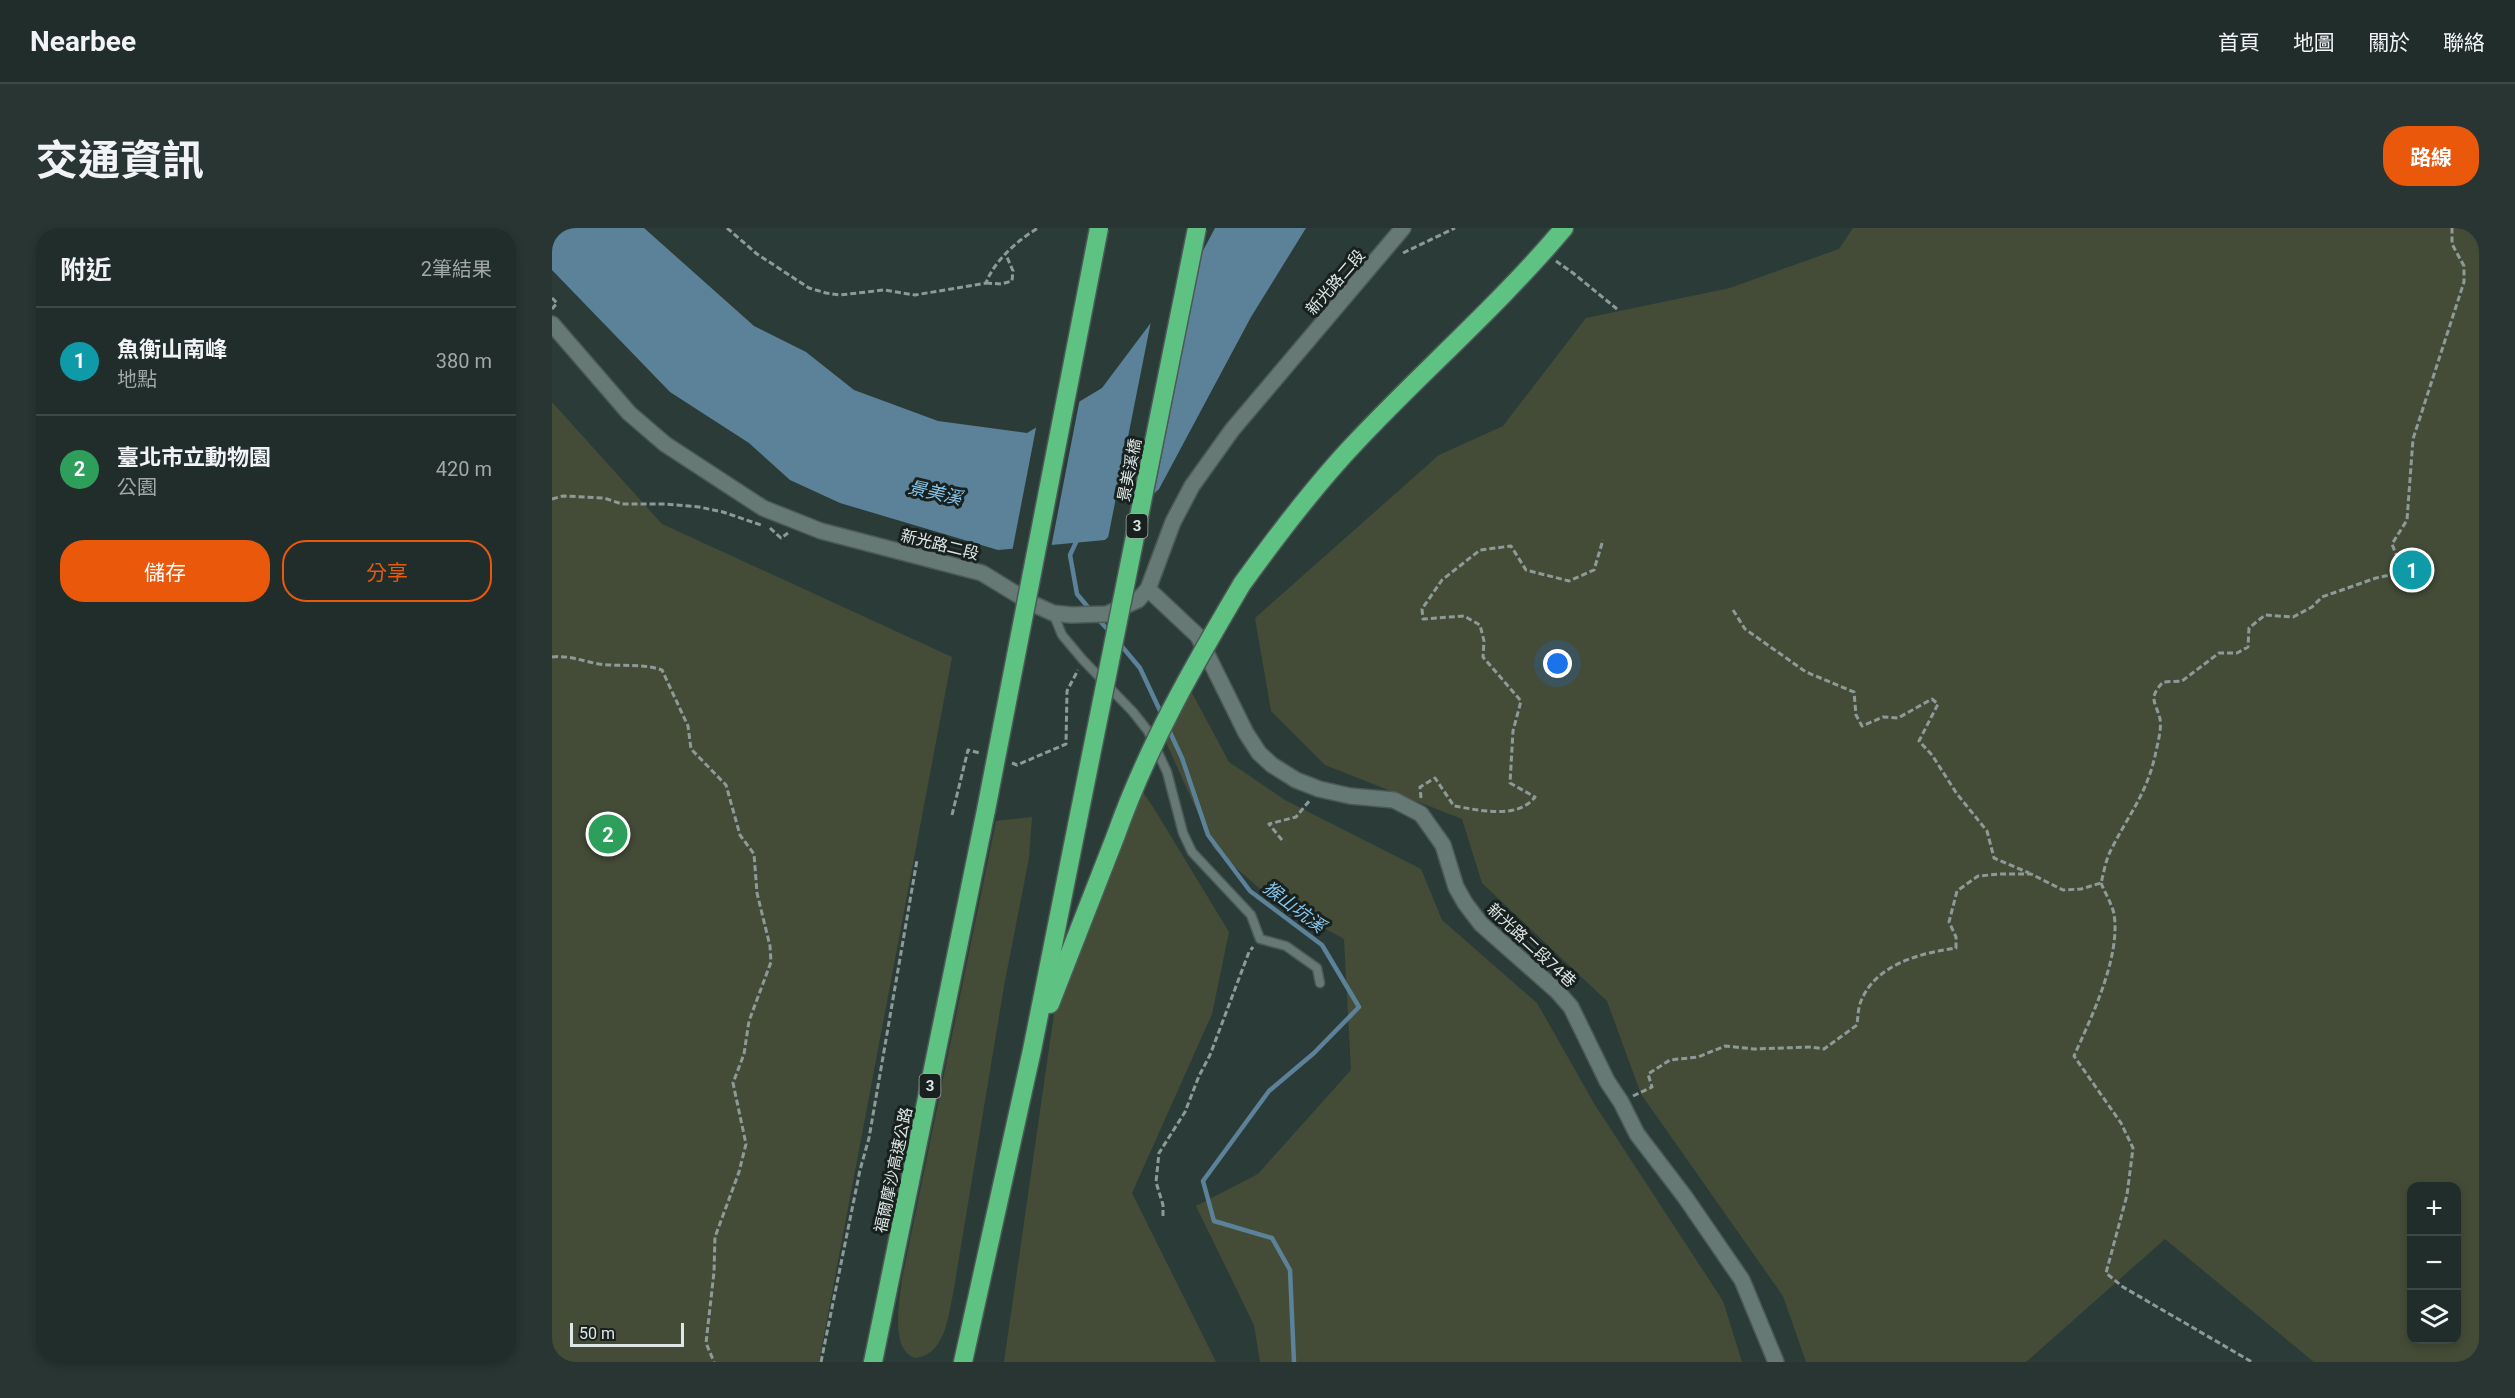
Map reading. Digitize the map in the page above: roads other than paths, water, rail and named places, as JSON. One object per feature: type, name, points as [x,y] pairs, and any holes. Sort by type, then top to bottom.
[{"type":"highway","name":"福爾摩沙高速公路","points":[[873,1362],[986,810],[1099,228]]},
{"type":"highway","name":"景美溪橋","points":[[1032,1050],[1197,228]]},
{"type":"highway","points":[[1032,1050],[1145,759],[1172,706],[1242,584],[1276,536],[1355,442],[1477,322],[1564,228]]},
{"type":"highway","name":"3","points":[[963,1362],[1032,1050]]},
{"type":"street","name":"新光路二段","points":[[552,324],[630,414],[665,444],[763,508],[796,522],[860,543],[982,573],[1031,603],[1053,613],[1107,614],[1143,595],[1173,522],[1206,464],[1232,430],[1403,228]]},
{"type":"street","name":"新光路二段74巷","points":[[1143,595],[1198,636],[1246,733],[1259,753],[1272,765],[1296,780],[1319,789],[1350,796],[1394,800],[1421,814],[1443,845],[1456,887],[1481,924],[1557,991],[1571,1007],[1607,1081],[1621,1102],[1637,1134],[1685,1197],[1742,1280],[1776,1362]]},
{"type":"lane","points":[[1053,613],[1062,635],[1148,731],[1167,772],[1183,833],[1192,852],[1251,915],[1260,939],[1286,946],[1317,968],[1320,983]]},
{"type":"water","name":"景美溪","points":[[552,228],[644,228],[754,326],[806,352],[854,390],[938,421],[1027,433],[1102,388],[1198,260],[1215,228],[1306,228],[1251,317],[1159,489],[1105,540],[998,550],[840,503],[790,480],[749,443],[670,392],[552,270]]},
{"type":"waterway","name":"猴山坑溪","points":[[1078,538],[1070,555],[1077,594],[1092,612]]},
{"type":"waterway","name":"猴山坑溪","points":[[1097,618],[1110,632]]},
{"type":"waterway","name":"猴山坑溪","points":[[1119,643],[1140,668],[1162,715]]},
{"type":"waterway","name":"猴山坑溪","points":[[1168,728],[1182,758],[1208,835],[1250,891],[1322,945],[1359,1007],[1314,1053],[1269,1091],[1203,1181],[1214,1221],[1272,1238],[1290,1270],[1294,1362]]},
{"type":"place","name":"魚衡山南峰","points":[[2412,570]]},
{"type":"place","name":"臺北市立動物園","points":[[608,834]]}]
